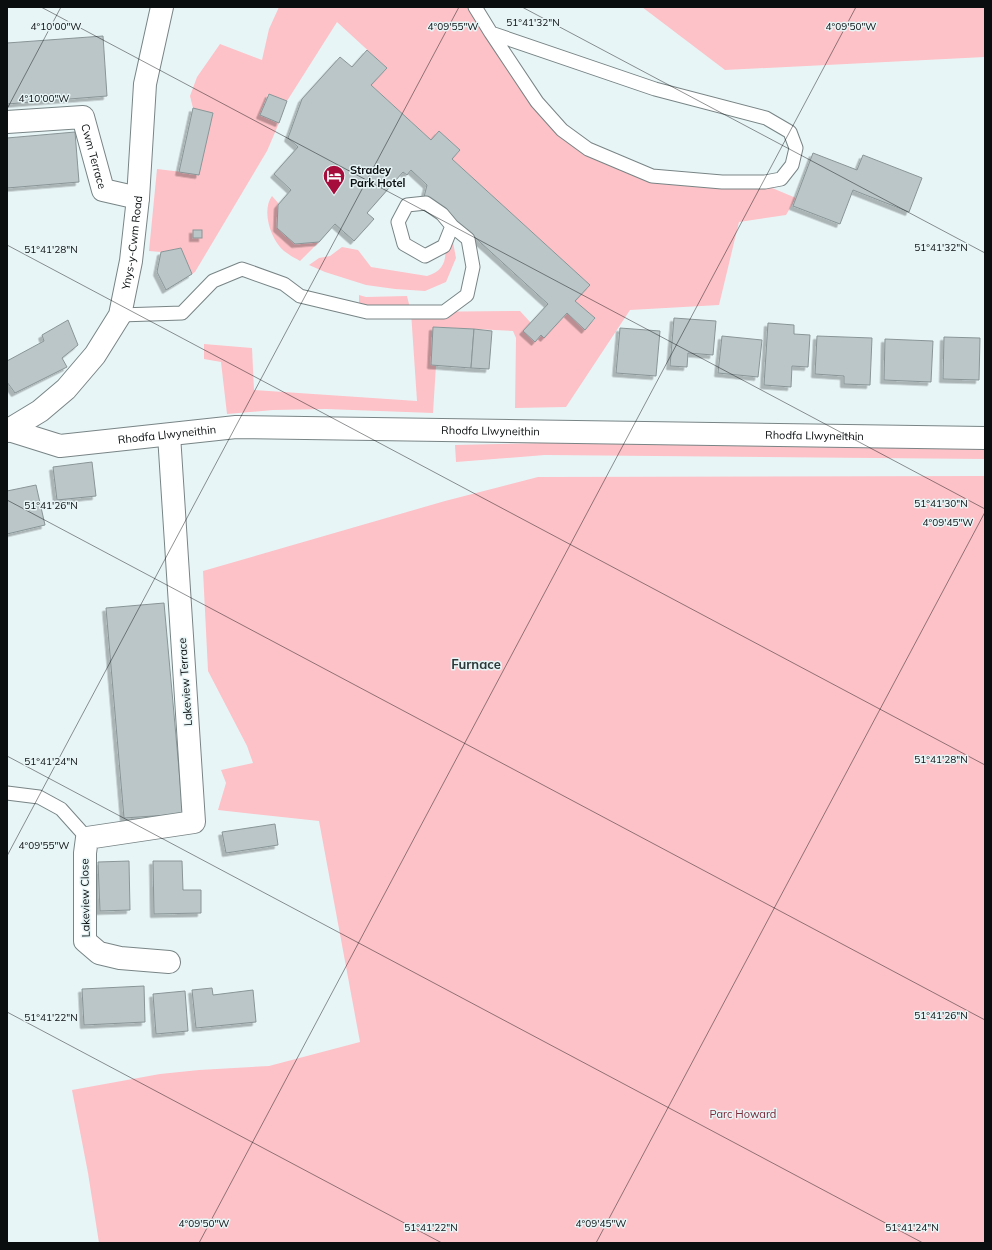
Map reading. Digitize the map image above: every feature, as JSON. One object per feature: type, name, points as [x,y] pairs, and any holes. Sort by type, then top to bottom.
[{"type":"street","name":"Ynys-y-Cwm Road","points":[[8,430],[40,411],[66,388],[95,354],[120,315],[131,261],[138,198],[145,84],[162,7]]},
{"type":"street","name":"Cwm Terrace","points":[[7,122],[83,117],[103,190],[138,198]]},
{"type":"street","name":"Rhodfa Llwyneithin","points":[[8,430],[60,446],[236,427],[980,438]]},
{"type":"street","name":"Lakeview Terrace","points":[[87,838],[194,822],[197,754],[169,435]]},
{"type":"street","name":"Lakeview Close","points":[[87,838],[85,853],[85,941],[99,954],[120,958],[169,962]]},
{"type":"lane","points":[[475,7],[491,33],[537,102],[562,130],[588,149],[652,176],[714,181],[765,182],[782,179],[792,165],[796,148],[790,132],[766,118],[655,89],[491,33]]},
{"type":"lane","points":[[120,315],[182,313],[213,281],[242,270],[284,284],[300,296],[367,312],[444,312],[467,295],[472,267],[468,239],[452,226]]},
{"type":"lane","points":[[7,793],[39,797],[61,809],[87,838]]},
{"type":"green space","points":[[279,7],[473,7],[560,131],[652,178],[765,185],[796,198],[786,215],[739,222],[719,305],[630,310],[566,407],[515,408],[516,338],[513,331],[434,327],[431,365],[436,365],[433,413],[326,409],[273,410],[227,414],[221,362],[204,359],[204,344],[252,348],[254,390],[417,401],[411,312],[520,311],[531,323],[523,331],[535,342],[541,335],[544,338],[567,313],[585,330],[595,319],[575,301],[590,285],[452,159],[460,150],[439,131],[431,140],[371,85],[387,68],[337,22],[287,101],[268,94],[260,115],[279,123],[267,151],[195,272],[192,274],[181,248],[161,252],[149,251],[157,169],[199,174],[213,113],[193,108],[190,96],[197,77],[220,44],[262,60],[269,29]]},
{"type":"green space","points":[[642,7],[985,7],[985,57],[725,70]]},
{"type":"green space","points":[[272,196],[279,204],[278,228],[295,244],[319,242],[300,261],[284,251],[275,240],[269,225],[267,209]]},
{"type":"green space","points":[[445,237],[452,237],[456,258],[446,282],[425,291],[366,285],[325,272],[309,265],[319,258],[330,256],[342,247],[358,250],[371,267],[427,276],[439,270],[442,266],[446,250]]},
{"type":"green space","points":[[359,295],[366,297],[407,296],[411,312],[359,310]]},
{"type":"green space","points":[[591,442],[985,449],[985,459],[545,455],[456,462],[455,445]]},
{"type":"green space","name":"Parc Howard","points":[[985,476],[985,1243],[99,1243],[88,1173],[72,1090],[160,1074],[269,1066],[360,1042],[319,821],[218,810],[226,783],[221,770],[253,763],[247,746],[208,671],[203,571],[445,501],[538,477]]},
{"type":"building","points":[[103,36],[107,96],[7,104],[7,43]]},
{"type":"building","name":"Stradey Park Hotel","points":[[367,50],[387,68],[371,85],[431,140],[439,131],[460,150],[452,159],[590,285],[575,301],[595,318],[585,330],[567,313],[544,338],[541,335],[535,342],[523,331],[548,304],[436,202],[431,203],[424,197],[427,185],[411,170],[407,175],[403,172],[367,213],[374,219],[354,241],[335,224],[319,242],[295,244],[277,228],[278,205],[291,190],[274,174],[298,147],[288,138],[302,99],[340,57],[352,67]]},
{"type":"building","points":[[269,94],[287,101],[279,123],[260,115]]},
{"type":"building","points":[[193,108],[213,113],[199,175],[179,172]]},
{"type":"building","points":[[75,132],[79,182],[7,188],[7,138]]},
{"type":"building","points":[[813,153],[857,170],[863,155],[922,178],[909,212],[853,190],[840,224],[793,206]]},
{"type":"building","points":[[193,230],[202,230],[202,238],[193,238]]},
{"type":"building","points":[[181,248],[192,274],[166,290],[157,272],[161,252]]},
{"type":"building","points":[[674,318],[716,321],[713,355],[688,353],[687,367],[670,366]]},
{"type":"building","points":[[68,320],[78,345],[62,358],[67,367],[15,393],[7,382],[7,361],[44,341],[42,335]]},
{"type":"building","points":[[768,323],[794,325],[794,334],[810,335],[808,367],[792,366],[791,387],[764,385]]},
{"type":"building","points":[[433,327],[474,329],[471,368],[431,365]]},
{"type":"building","points":[[620,328],[660,331],[656,376],[616,373]]},
{"type":"building","points":[[474,329],[492,331],[489,369],[471,368]]},
{"type":"building","points":[[722,336],[762,340],[758,377],[718,373]]},
{"type":"building","points":[[817,336],[872,338],[870,385],[844,384],[844,376],[815,374]]},
{"type":"building","points":[[944,337],[980,338],[979,380],[943,379]]},
{"type":"building","points":[[885,339],[933,341],[931,382],[884,380]]},
{"type":"building","points":[[92,462],[96,496],[57,500],[53,467]]},
{"type":"building","points":[[36,485],[45,525],[7,534],[7,491]]},
{"type":"building","points":[[164,603],[183,814],[124,818],[106,608]]},
{"type":"building","points":[[275,824],[278,845],[226,853],[222,832]]},
{"type":"building","points":[[129,861],[130,910],[100,911],[98,862]]},
{"type":"building","points":[[153,861],[182,861],[183,890],[201,890],[201,913],[154,914]]},
{"type":"building","points":[[144,986],[145,1022],[84,1025],[82,989]]},
{"type":"building","points":[[212,988],[213,995],[253,990],[256,1022],[196,1028],[192,990]]},
{"type":"building","points":[[185,991],[188,1031],[156,1034],[153,994]]},
{"type":"place","name":"Stradey Park Hotel","points":[[334,196]]},
{"type":"district","name":"Furnace","points":[[476,664]]}]
